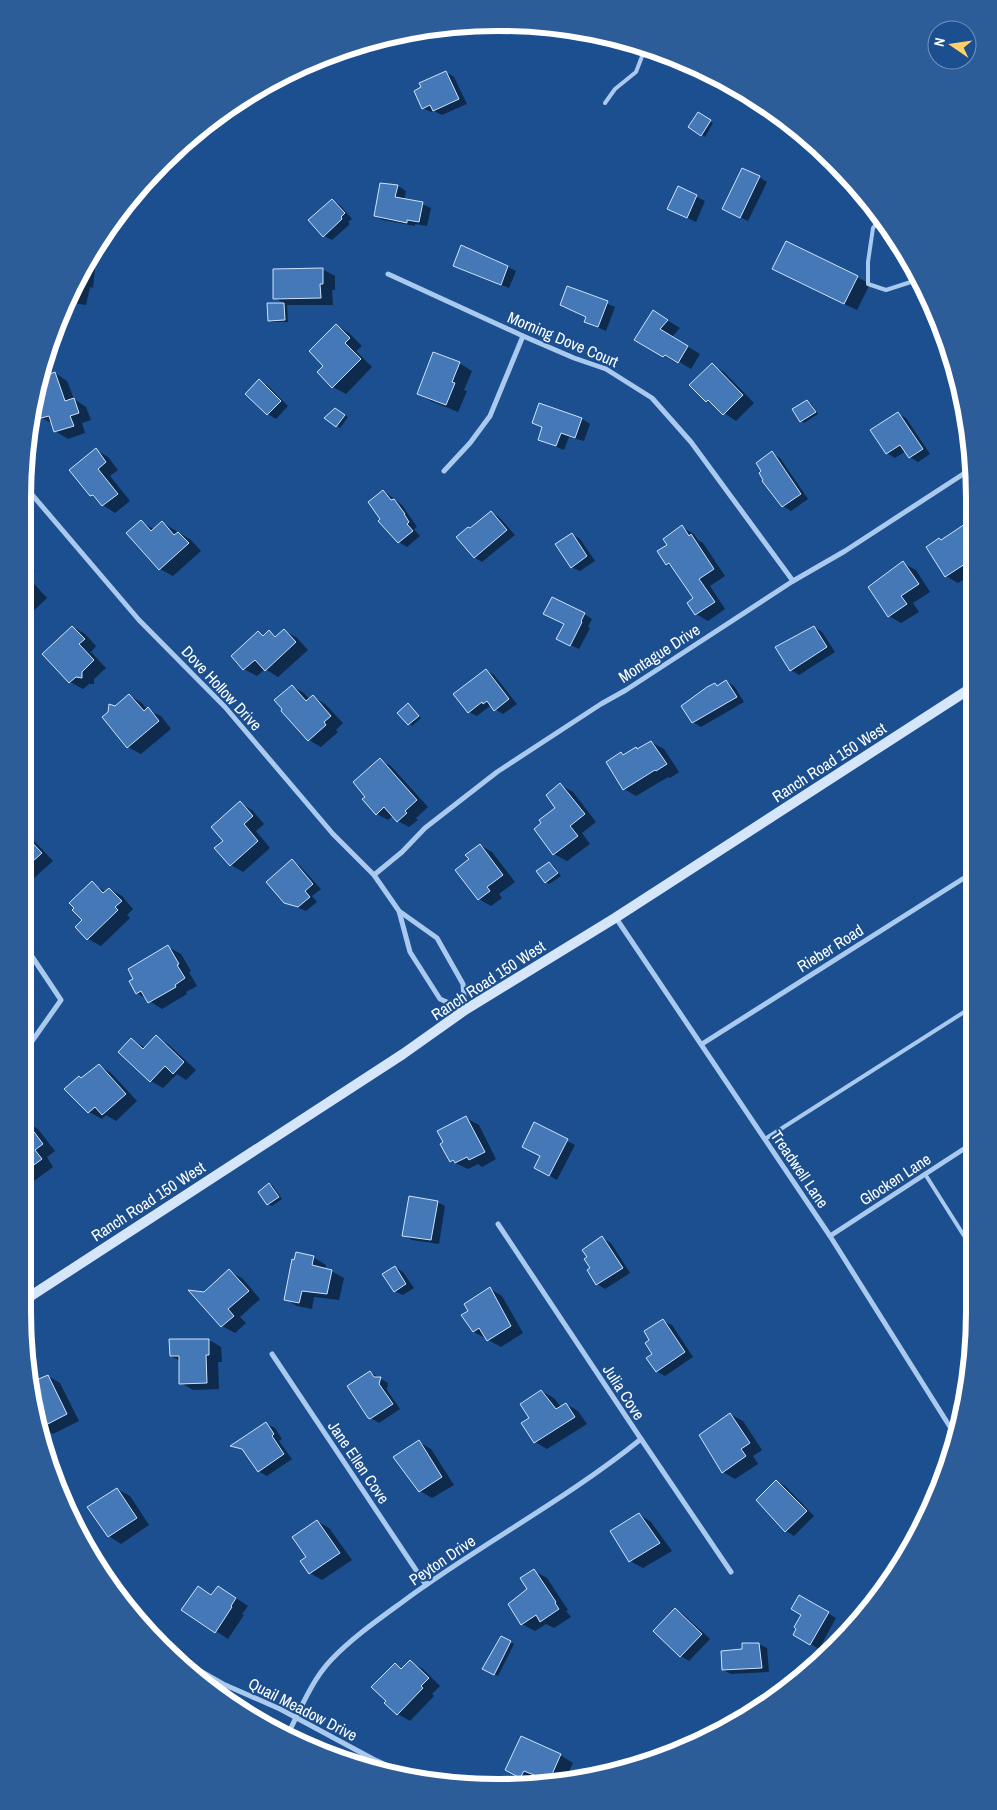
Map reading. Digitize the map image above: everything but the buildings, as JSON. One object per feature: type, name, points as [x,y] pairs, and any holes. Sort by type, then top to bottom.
[{"type":"main road","name":"Ranch Road 150 West","points":[[31,1295],[403,1054],[465,1010],[615,918],[966,691]]},
{"type":"street","name":"Morning Dove Court","points":[[388,274],[523,336],[574,358],[606,369],[652,398],[691,442],[793,581]]},
{"type":"street","points":[[444,471],[470,443],[490,416],[523,336]]},
{"type":"street","name":"Montague Drive","points":[[374,875],[402,852],[425,828],[496,772],[965,473]]},
{"type":"street","name":"Dove Hollow Drive","points":[[31,492],[139,620],[225,707],[333,834],[374,875],[399,911],[410,952],[440,999],[465,1010],[463,984],[437,938],[399,911]]},
{"type":"street","name":"Rieber Road","points":[[702,1044],[966,877]]},
{"type":"street","name":"Treadwell Lane","points":[[615,918],[702,1044],[830,1236],[951,1428]]},
{"type":"street","points":[[31,956],[61,1000],[31,1043]]},
{"type":"street","name":"Glocken Lane","points":[[830,1236],[966,1148]]},
{"type":"street","name":"Julia Cove","points":[[498,1224],[640,1440],[731,1572]]},
{"type":"street","name":"Jane Ellen Cove","points":[[272,1354],[426,1585]]},
{"type":"street","name":"Peyton Drive","points":[[290,1730],[314,1682],[330,1661],[356,1636],[426,1585],[606,1467],[640,1440]]},
{"type":"street","name":"Quail Meadow Drive","points":[[199,1670],[224,1684],[280,1708],[388,1765]]},
{"type":"lane","points":[[605,103],[615,88],[636,72],[643,54]]},
{"type":"lane","points":[[876,224],[873,228],[868,262],[868,284],[886,290],[912,282]]},
{"type":"lane","points":[[765,1139],[966,1011]]},
{"type":"lane","points":[[925,1174],[966,1239]]}]
